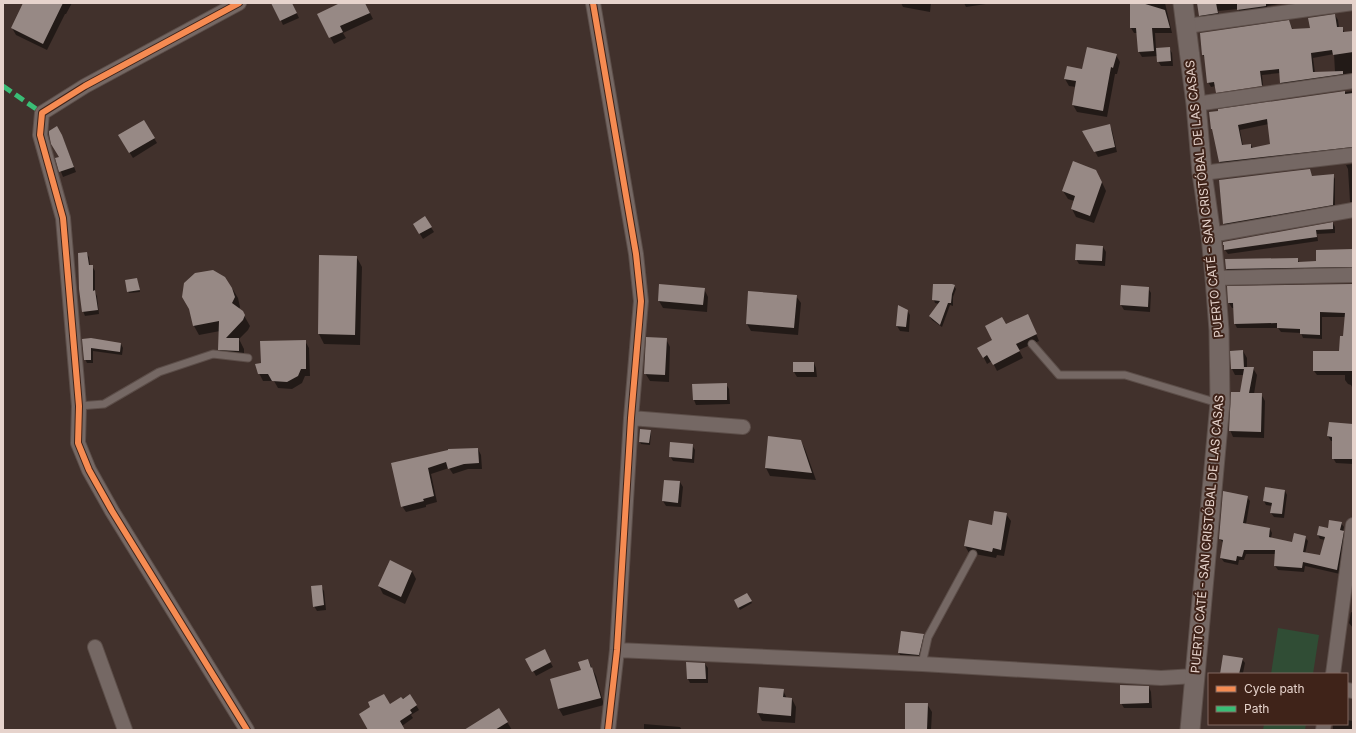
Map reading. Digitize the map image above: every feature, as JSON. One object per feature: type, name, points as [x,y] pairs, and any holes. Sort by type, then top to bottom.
[{"type":"main road","name":"PUERTO CATÉ - SAN CRISTÓBAL DE LAS CASAS","points":[[1183,3],[1196,104],[1219,330],[1220,403],[1190,730]]},
{"type":"street","points":[[239,3],[85,86],[42,113],[40,134],[63,218],[79,406],[78,443],[88,470],[112,511],[247,730]]},
{"type":"street","points":[[593,3],[636,254],[641,301],[631,418],[617,650],[608,730]]},
{"type":"street","points":[[1186,26],[1353,3]]},
{"type":"street","points":[[1196,104],[1353,81]]},
{"type":"street","points":[[1202,173],[1353,155]]},
{"type":"street","points":[[1210,236],[1353,210]]},
{"type":"street","points":[[1214,278],[1353,275]]},
{"type":"street","points":[[631,418],[743,427]]},
{"type":"street","points":[[1333,673],[1353,525]]},
{"type":"street","points":[[95,647],[125,730]]},
{"type":"street","points":[[617,650],[922,664],[1161,678],[1195,676]]},
{"type":"lane","points":[[1032,344],[1059,375],[1125,375],[1220,403]]},
{"type":"lane","points":[[79,406],[104,404],[159,372],[213,354],[248,358]]},
{"type":"lane","points":[[922,664],[928,637],[973,554]]},
{"type":"green space","points":[[1278,628],[1319,635],[1313,673],[1271,673]]},
{"type":"green space","points":[[1264,725],[1306,725],[1305,730],[1263,730]]},
{"type":"building","points":[[23,3],[63,3],[43,44],[11,28]]},
{"type":"building","points":[[271,3],[292,3],[297,13],[280,21]]},
{"type":"building","points":[[340,3],[365,3],[370,13],[340,26],[343,32],[329,38],[317,14]]},
{"type":"building","points":[[1130,3],[1142,3],[1165,10],[1170,28],[1152,28],[1154,51],[1138,52],[1136,28],[1130,28]]},
{"type":"building","points":[[1197,3],[1216,3],[1218,13],[1199,16]]},
{"type":"building","points":[[1237,3],[1266,3],[1266,6],[1237,10]]},
{"type":"building","points":[[1335,14],[1337,27],[1343,27],[1343,32],[1353,31],[1353,52],[1333,55],[1332,50],[1311,53],[1313,72],[1343,71],[1343,74],[1280,83],[1279,69],[1260,71],[1262,86],[1216,93],[1214,82],[1207,83],[1200,33],[1289,20],[1292,29],[1310,28],[1308,18]]},
{"type":"building","points":[[1087,47],[1117,54],[1113,68],[1111,67],[1103,111],[1072,105],[1076,81],[1064,79],[1067,66],[1082,69]]},
{"type":"building","points":[[1170,47],[1171,61],[1157,62],[1156,48]]},
{"type":"building","points":[[1345,91],[1345,94],[1353,93],[1353,147],[1219,162],[1211,129],[1209,112],[1218,111],[1218,109]],"holes":[[[1267,119],[1270,144],[1251,148],[1251,144],[1242,145],[1238,125]]]},
{"type":"building","points":[[144,120],[155,138],[129,153],[118,135]]},
{"type":"building","points":[[1110,124],[1115,147],[1094,152],[1082,131]]},
{"type":"building","points":[[57,126],[74,167],[59,172],[55,158],[59,157],[51,144],[49,134],[49,131]]},
{"type":"building","points":[[1073,161],[1096,170],[1102,182],[1090,216],[1071,209],[1075,196],[1062,191]]},
{"type":"building","points":[[1310,169],[1312,176],[1334,174],[1333,205],[1223,224],[1219,180]]},
{"type":"building","points":[[425,216],[432,227],[419,234],[413,224]]},
{"type":"building","points":[[1333,222],[1333,229],[1316,230],[1317,237],[1224,250],[1223,242]]},
{"type":"building","points":[[1076,244],[1103,246],[1102,261],[1075,260]]},
{"type":"building","points":[[1353,249],[1353,267],[1226,269],[1225,259],[1298,258],[1298,262],[1316,261],[1316,250]]},
{"type":"building","points":[[87,252],[89,265],[93,265],[93,291],[95,290],[98,310],[82,312],[79,289],[78,253]]},
{"type":"building","points":[[319,255],[357,256],[355,335],[318,334]]},
{"type":"building","points":[[213,270],[225,277],[232,288],[235,297],[232,303],[243,311],[245,315],[243,320],[226,338],[239,338],[239,351],[218,350],[219,321],[193,326],[189,309],[182,297],[184,283],[195,273]]},
{"type":"building","points":[[137,278],[140,290],[127,292],[125,280]]},
{"type":"building","points":[[659,284],[705,288],[703,305],[658,301]]},
{"type":"building","points":[[933,284],[955,285],[951,303],[948,303],[940,325],[929,316],[940,301],[932,300]]},
{"type":"building","points":[[1352,284],[1353,371],[1313,371],[1313,351],[1339,351],[1340,336],[1343,336],[1345,313],[1320,312],[1320,335],[1300,334],[1300,329],[1277,328],[1277,323],[1234,324],[1233,303],[1228,303],[1227,286]]},
{"type":"building","points":[[1121,285],[1149,287],[1148,307],[1120,305]]},
{"type":"building","points":[[748,291],[797,295],[794,328],[746,324]]},
{"type":"building","points":[[898,305],[908,310],[906,327],[896,326]]},
{"type":"building","points":[[1028,314],[1037,334],[1016,344],[1020,351],[993,365],[987,355],[983,358],[977,348],[992,340],[985,326],[1002,317],[1006,324]]},
{"type":"building","points":[[646,337],[667,338],[665,375],[644,374]]},
{"type":"building","points":[[91,338],[121,343],[120,352],[91,348],[91,360],[84,360],[82,339]]},
{"type":"building","points":[[306,340],[306,369],[301,369],[298,376],[287,382],[272,381],[268,374],[258,374],[255,364],[261,363],[260,341]]},
{"type":"building","points":[[1243,350],[1244,368],[1254,367],[1249,393],[1262,393],[1261,432],[1229,431],[1231,392],[1240,392],[1244,369],[1231,369],[1230,351]]},
{"type":"building","points":[[793,362],[814,362],[814,372],[793,372]]},
{"type":"building","points":[[727,383],[727,400],[693,400],[692,384]]},
{"type":"building","points":[[1329,422],[1353,424],[1352,459],[1332,459],[1332,437],[1327,436]]},
{"type":"building","points":[[640,429],[651,430],[649,443],[639,442]]},
{"type":"building","points":[[768,436],[801,440],[812,473],[765,468]]},
{"type":"building","points":[[670,442],[693,444],[692,459],[669,457]]},
{"type":"building","points":[[478,448],[479,463],[464,464],[448,469],[446,462],[428,468],[434,496],[423,499],[424,501],[401,507],[391,463],[448,449]]},
{"type":"building","points":[[664,480],[680,481],[678,503],[662,501]]},
{"type":"building","points":[[1265,487],[1285,490],[1282,514],[1270,513],[1272,503],[1263,501]]},
{"type":"building","points":[[1223,491],[1248,496],[1243,523],[1270,528],[1269,537],[1292,542],[1294,533],[1306,536],[1303,552],[1320,555],[1325,537],[1317,535],[1319,526],[1328,528],[1329,520],[1342,522],[1340,530],[1344,531],[1337,570],[1303,562],[1302,568],[1274,566],[1275,550],[1244,550],[1242,557],[1237,556],[1236,561],[1220,558],[1223,540],[1219,539]]},
{"type":"building","points":[[994,511],[1007,513],[1001,550],[993,548],[992,552],[964,546],[969,520],[992,525]]},
{"type":"building","points":[[390,560],[412,571],[401,597],[378,586]]},
{"type":"building","points":[[322,585],[324,605],[313,607],[311,586]]},
{"type":"building","points":[[747,593],[752,601],[738,608],[734,600]]},
{"type":"building","points":[[901,631],[924,634],[919,655],[898,653]]},
{"type":"building","points":[[545,649],[551,662],[532,672],[525,659]]},
{"type":"building","points":[[1223,655],[1243,658],[1239,673],[1220,673]]},
{"type":"building","points":[[588,659],[591,668],[592,667],[601,698],[558,709],[550,679],[581,670],[578,662]]},
{"type":"building","points":[[686,662],[705,663],[706,679],[687,679]]},
{"type":"building","points":[[1120,685],[1149,686],[1149,703],[1120,704]]},
{"type":"building","points":[[759,687],[784,689],[783,697],[792,698],[791,716],[757,713]]},
{"type":"building","points":[[384,694],[390,704],[401,697],[403,699],[410,694],[417,705],[410,710],[412,713],[400,721],[405,730],[368,730],[359,714],[370,707],[368,702]]},
{"type":"building","points":[[905,703],[928,703],[927,730],[905,730]]},
{"type":"building","points":[[499,708],[508,722],[495,730],[464,730]]},
{"type":"marked path","points":[[3,86],[42,113]]},
{"type":"cycle path","points":[[239,3],[85,86],[42,113],[40,135],[63,218],[79,406],[78,443],[89,470],[112,511],[247,730]]},
{"type":"cycle path","points":[[593,3],[636,254],[641,301],[631,418],[617,650],[608,730]]}]
